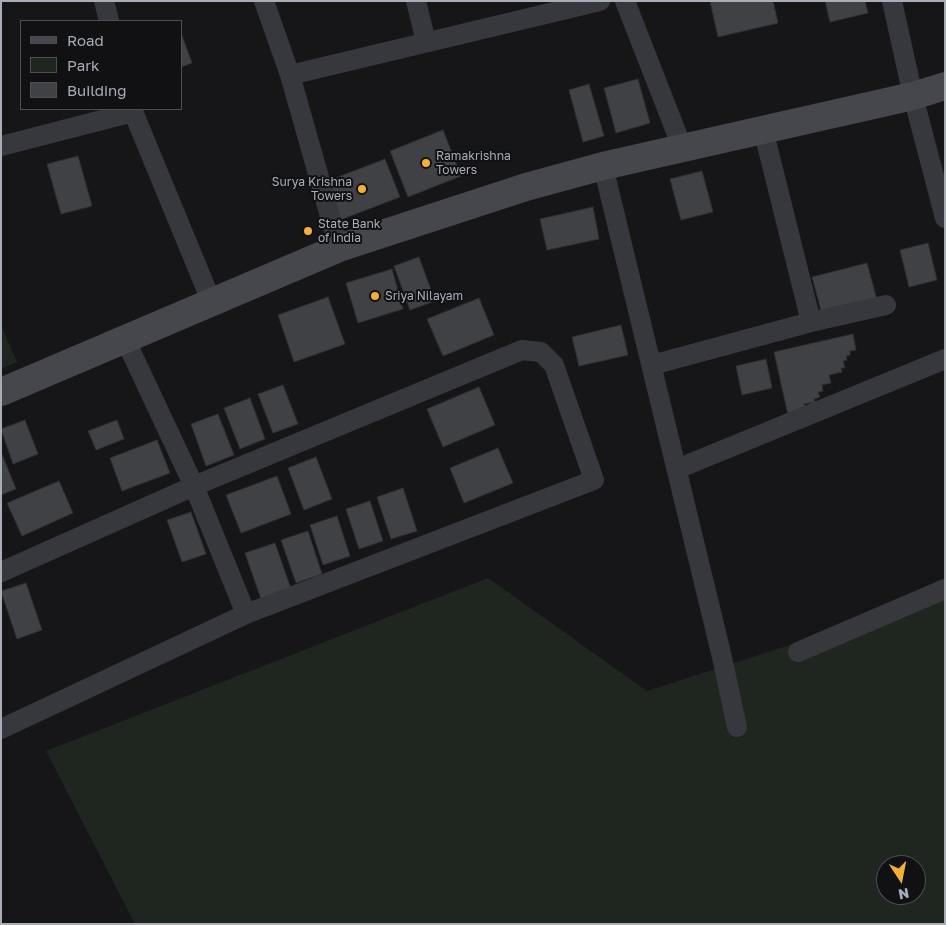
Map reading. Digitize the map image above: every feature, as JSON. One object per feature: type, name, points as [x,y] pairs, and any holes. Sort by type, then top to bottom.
[{"type":"main road","points":[[1,392],[339,248],[526,187],[603,166],[912,96],[945,86]]},
{"type":"street","points":[[104,1],[109,20]]},
{"type":"street","points":[[264,1],[290,75],[339,248]]},
{"type":"street","points":[[416,1],[426,42]]},
{"type":"street","points":[[290,75],[600,1]]},
{"type":"street","points":[[625,1],[682,147]]},
{"type":"street","points":[[892,1],[912,96],[945,218]]},
{"type":"street","points":[[1,146],[133,110],[212,303]]},
{"type":"street","points":[[763,129],[811,322]]},
{"type":"street","points":[[603,166],[722,653],[738,727]]},
{"type":"street","points":[[652,365],[811,322],[886,305]]},
{"type":"street","points":[[125,339],[194,486],[246,614]]},
{"type":"street","points":[[1,572],[194,486],[522,350],[541,352],[554,365],[594,480],[246,614],[1,728]]},
{"type":"street","points":[[677,469],[945,359]]},
{"type":"street","points":[[798,652],[945,589]]},
{"type":"green space","points":[[1,325],[17,362],[1,369]]},
{"type":"green space","points":[[488,578],[647,691],[945,595],[945,924],[135,924],[46,751]]},
{"type":"building","points":[[710,1],[773,1],[778,23],[718,37]]},
{"type":"building","points":[[825,1],[865,1],[868,13],[830,22]]},
{"type":"building","points":[[182,36],[192,63],[182,67]]},
{"type":"building","points":[[638,79],[650,123],[616,133],[604,88]]},
{"type":"building","points":[[589,84],[604,136],[583,142],[569,90]]},
{"type":"building","name":"Ramakrishna Towers","points":[[443,130],[461,176],[408,197],[390,151]]},
{"type":"building","points":[[78,156],[92,206],[61,214],[47,164]]},
{"type":"building","name":"Surya Krishna Towers","points":[[385,159],[400,197],[340,220],[325,182]]},
{"type":"building","points":[[702,171],[713,212],[681,220],[670,179]]},
{"type":"building","points":[[593,207],[599,239],[547,250],[540,219]]},
{"type":"building","points":[[928,243],[937,280],[909,287],[900,250]]},
{"type":"building","points":[[419,257],[435,301],[410,310],[394,266]]},
{"type":"building","points":[[867,263],[877,300],[822,314],[812,277]]},
{"type":"building","name":"Sriya Nilayam","points":[[392,269],[403,309],[358,323],[346,283]]},
{"type":"building","points":[[328,297],[345,344],[294,362],[278,315]]},
{"type":"building","points":[[479,298],[494,335],[443,356],[427,319]]},
{"type":"building","points":[[621,325],[628,355],[579,366],[572,337]]},
{"type":"building","points":[[853,334],[856,350],[850,351],[850,355],[846,356],[847,360],[843,361],[845,368],[841,368],[842,372],[829,375],[831,383],[822,385],[823,391],[818,392],[820,397],[814,399],[815,402],[804,404],[806,411],[788,415],[774,352]]},
{"type":"building","points":[[766,359],[772,388],[742,395],[736,366]]},
{"type":"building","points":[[283,385],[298,424],[273,433],[258,394]]},
{"type":"building","points":[[479,387],[495,425],[443,447],[427,409]]},
{"type":"building","points":[[250,398],[265,439],[240,449],[224,408]]},
{"type":"building","points":[[218,414],[234,455],[206,466],[191,424]]},
{"type":"building","points":[[25,420],[38,454],[13,464],[1,429]]},
{"type":"building","points":[[117,420],[124,439],[96,450],[88,431]]},
{"type":"building","points":[[157,440],[170,473],[122,491],[110,458]]},
{"type":"building","points":[[498,448],[513,483],[464,503],[450,468]]},
{"type":"building","points":[[1,452],[16,489],[1,495]]},
{"type":"building","points":[[316,457],[332,499],[304,510],[288,468]]},
{"type":"building","points":[[277,476],[291,514],[241,533],[226,495]]},
{"type":"building","points":[[59,481],[73,513],[22,536],[7,503]]},
{"type":"building","points":[[403,488],[417,531],[391,539],[377,497]]},
{"type":"building","points":[[370,501],[383,541],[359,549],[346,509]]},
{"type":"building","points":[[191,512],[206,554],[182,562],[167,520]]},
{"type":"building","points":[[337,516],[350,556],[323,565],[310,525]]},
{"type":"building","points":[[308,531],[322,574],[296,583],[281,540]]},
{"type":"building","points":[[275,543],[291,589],[261,599],[245,553]]},
{"type":"building","points":[[26,583],[42,630],[17,639],[1,591]]},
{"type":"place","name":"Ramakrishna Towers","points":[[426,163]]},
{"type":"place","name":"Surya Krishna Towers","points":[[362,189]]},
{"type":"place","name":"State Bank of India","points":[[308,231]]},
{"type":"place","name":"Sriya Nilayam","points":[[375,296]]}]
